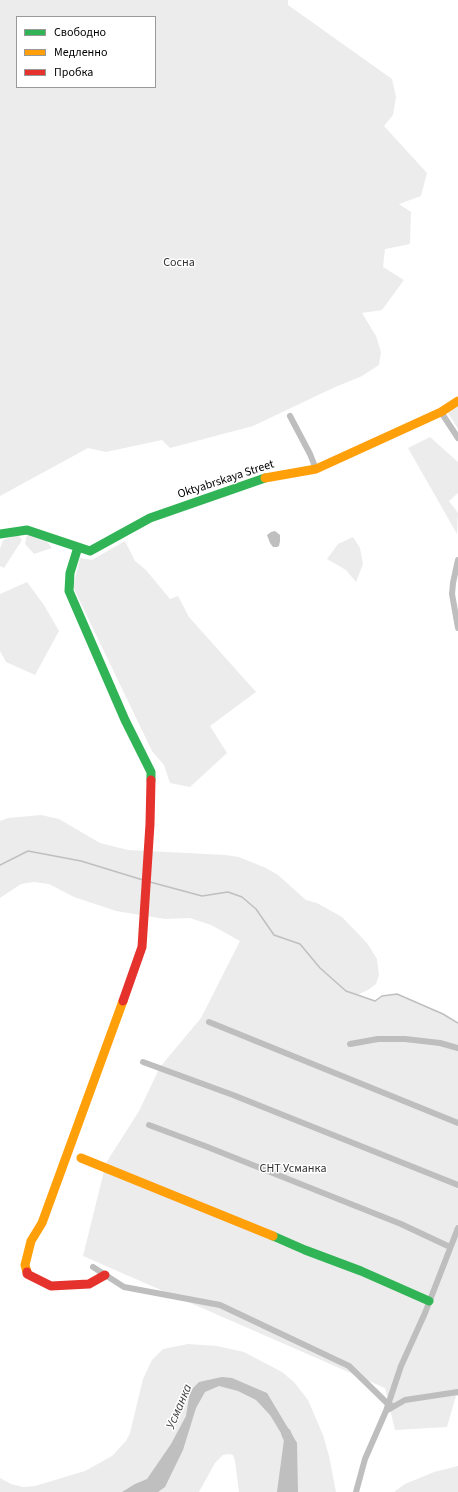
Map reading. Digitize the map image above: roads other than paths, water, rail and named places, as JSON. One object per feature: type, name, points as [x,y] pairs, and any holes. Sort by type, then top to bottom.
[{"type":"street","name":"Oktyabrskaya Street","points":[[0,534],[27,530],[90,551],[150,518],[264,478],[316,469],[440,412],[458,401]]},
{"type":"street","points":[[440,412],[458,438]]},
{"type":"street","points":[[290,416],[310,454],[316,469]]},
{"type":"street","points":[[78,547],[70,573],[68,591],[125,720],[151,772],[146,895],[142,947],[108,1037],[42,1223],[31,1241],[25,1265],[27,1274],[51,1286],[88,1284],[105,1275]]},
{"type":"street","points":[[458,560],[453,583],[458,628]]},
{"type":"street","points":[[209,1022],[458,1123]]},
{"type":"street","points":[[350,1044],[378,1038],[440,1043],[458,1048]]},
{"type":"street","points":[[143,1062],[233,1095],[458,1185]]},
{"type":"street","points":[[149,1125],[387,1218],[450,1247]]},
{"type":"street","points":[[81,1158],[236,1220],[305,1250],[361,1271],[429,1301]]},
{"type":"street","points":[[356,1492],[365,1459],[389,1407],[401,1366],[458,1228]]},
{"type":"street","points":[[93,1267],[124,1287],[220,1305],[348,1366],[389,1407]]},
{"type":"street","points":[[389,1407],[405,1400],[457,1390]]},
{"type":"waterway","points":[[0,865],[28,851],[81,861],[143,880]]},
{"type":"waterway","points":[[150,882],[202,896],[228,892],[242,897],[256,909],[274,935],[300,944],[320,968],[346,991],[375,1001],[382,996],[397,994],[443,1014],[458,1023]]},
{"type":"waterway","name":"Усманка","points":[[282,1492],[289,1440],[286,1433]]},
{"type":"park label","name":"Сосна","points":[[179,263]]},
{"type":"park label","name":"СНТ Усманка","points":[[293,1169]]}]
